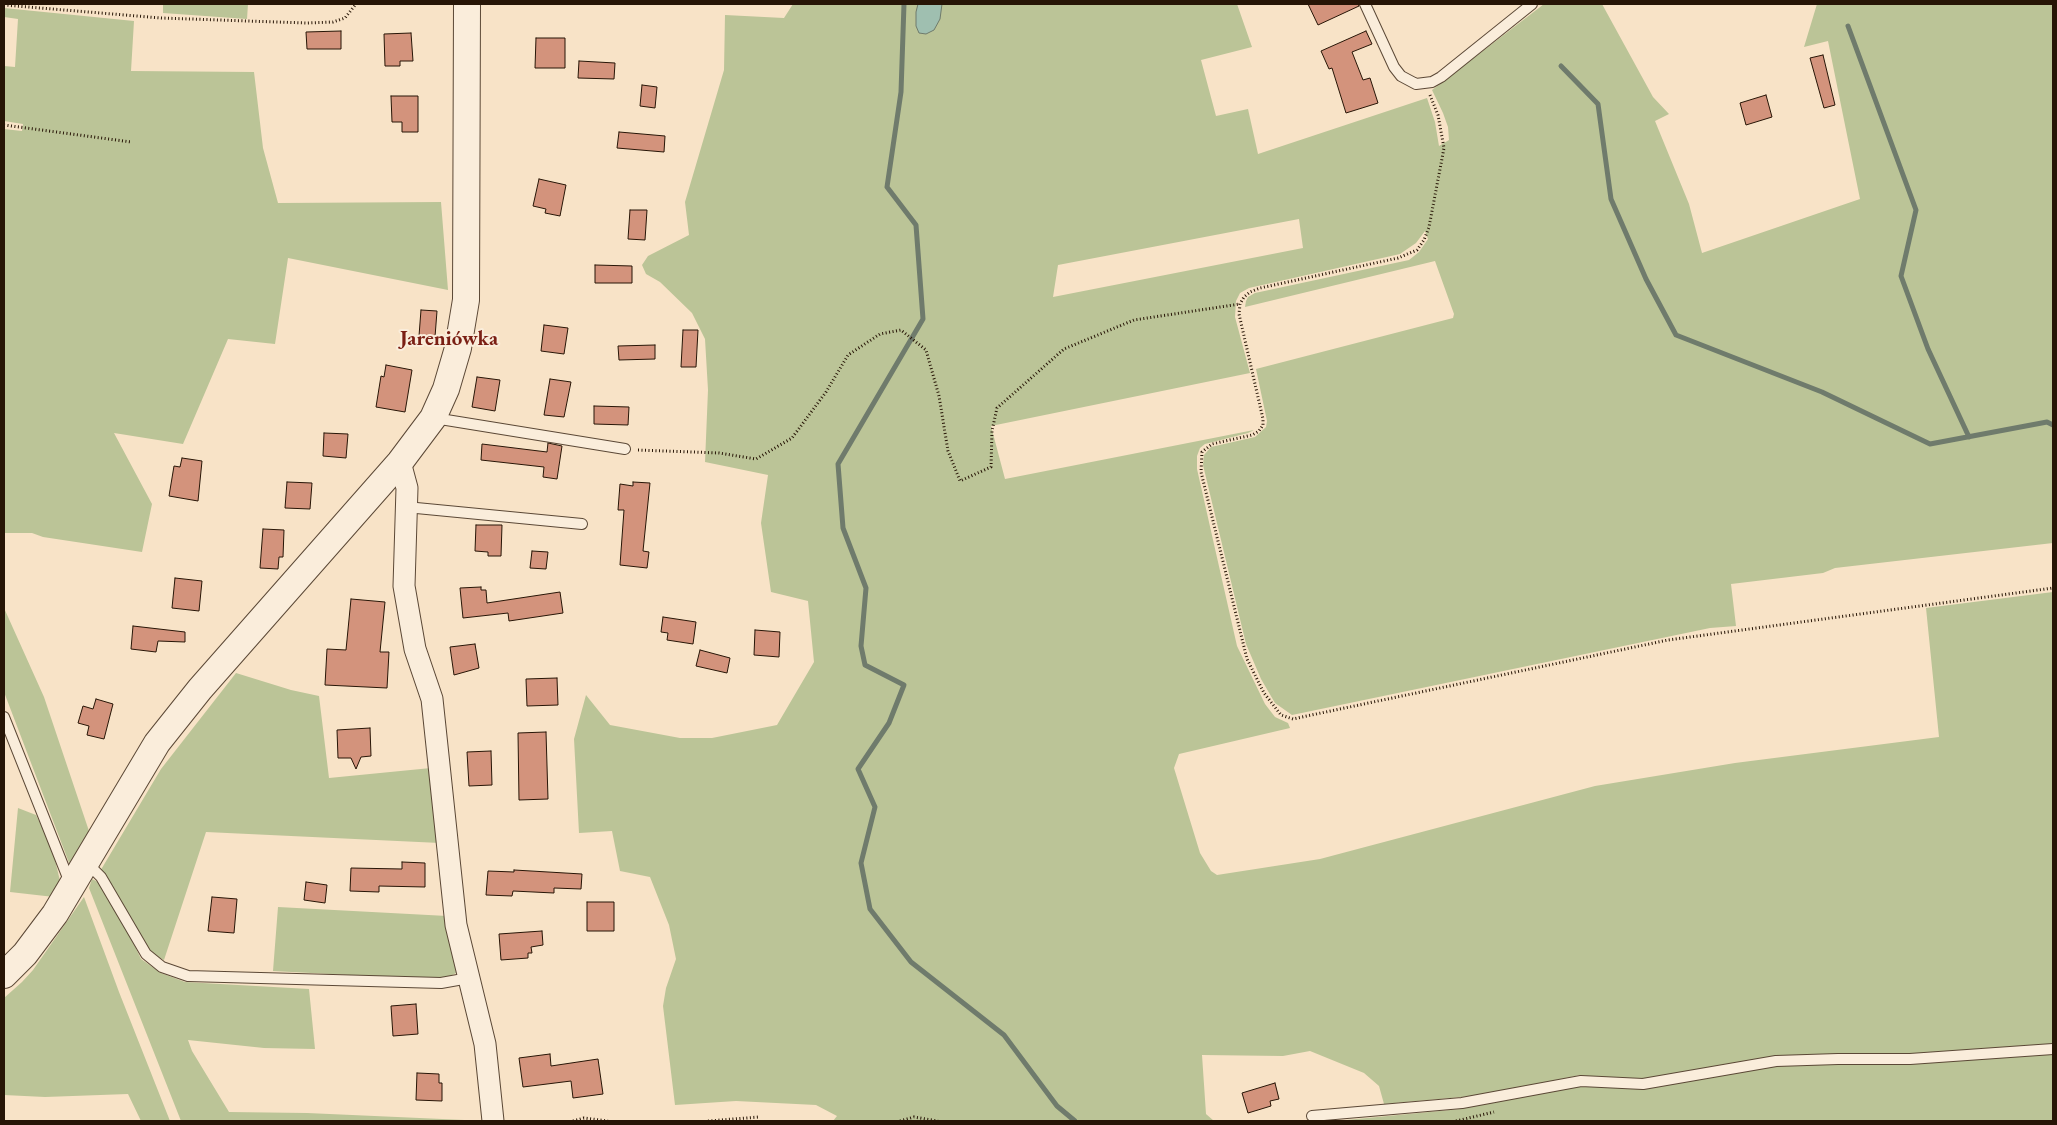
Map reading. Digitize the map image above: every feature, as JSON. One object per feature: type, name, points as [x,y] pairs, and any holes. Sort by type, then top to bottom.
[{"type":"street","points":[[4,975],[25,954],[55,914],[157,743],[200,688],[273,608],[400,462],[433,418],[446,389],[458,348],[466,300],[467,4]]},
{"type":"street","points":[[400,462],[406,488],[404,586],[415,649],[432,699],[456,925],[486,1044],[493,1121]]},
{"type":"lane","points":[[1365,4],[1388,56],[1400,76],[1416,84],[1432,82],[1441,77],[1532,4]]},
{"type":"lane","points":[[433,418],[625,450]]},
{"type":"lane","points":[[406,507],[582,524]]},
{"type":"lane","points":[[4,717],[71,886]]},
{"type":"lane","points":[[85,861],[101,877],[146,954],[162,967],[188,976],[441,983],[469,978]]},
{"type":"lane","points":[[1312,1116],[1462,1103],[1574,1082],[1643,1084],[1776,1061],[1910,1059],[2053,1049]]},
{"type":"path","points":[[4,5],[161,18],[306,23],[333,22],[345,18],[356,4]]},
{"type":"path","points":[[1424,84],[1433,100],[1438,115],[1444,148],[1429,227],[1417,250],[1398,258],[1260,288],[1244,297],[1240,304],[1240,314],[1263,425],[1259,431],[1252,435],[1212,444],[1202,452],[1200,460],[1201,472],[1247,659],[1272,706],[1281,715],[1286,717],[1302,717],[1668,640],[2053,588]]},
{"type":"path","points":[[4,125],[131,142]]},
{"type":"path","points":[[625,450],[719,453],[756,459],[792,438],[826,392],[848,355],[880,334],[902,330],[926,350],[939,396],[948,451],[960,481],[991,467],[992,431],[997,408],[1064,349],[1134,320],[1240,304]]},
{"type":"path","points":[[708,1121],[759,1117]]},
{"type":"path","points":[[900,1121],[914,1117],[938,1121]]},
{"type":"path","points":[[573,1121],[584,1118],[608,1121]]},
{"type":"green space","points":[[163,4],[248,4],[247,19],[163,13]]},
{"type":"green space","points":[[793,4],[1237,4],[1252,47],[1201,60],[1216,116],[1248,109],[1258,154],[1427,98],[1435,122],[1439,146],[1449,140],[1448,127],[1432,90],[1544,4],[1602,4],[1653,97],[1669,114],[1655,121],[1689,204],[1702,253],[1860,199],[1828,41],[1804,47],[1817,4],[2053,4],[2053,543],[1835,568],[1823,573],[1731,584],[1736,626],[1710,628],[1292,715],[1275,703],[1261,679],[1246,644],[1203,465],[1204,455],[1211,447],[1255,437],[1266,427],[1267,421],[1256,369],[1453,318],[1454,314],[1435,261],[1245,307],[1246,301],[1248,297],[1255,293],[1409,260],[1419,252],[1428,239],[1425,231],[1416,243],[1400,254],[1249,288],[1240,293],[1236,301],[1235,317],[1250,373],[991,426],[1005,479],[1254,430],[1205,444],[1200,448],[1197,456],[1197,469],[1237,646],[1265,704],[1275,717],[1288,723],[1290,728],[1179,754],[1174,768],[1200,853],[1211,871],[1217,875],[1320,859],[1595,786],[1735,763],[1939,737],[1926,608],[2053,592],[2053,1121],[1336,1121],[1460,1109],[1608,1079],[1580,1075],[1484,1095],[1384,1104],[1379,1086],[1364,1073],[1310,1051],[1283,1056],[1202,1055],[1206,1114],[1214,1121],[833,1121],[837,1116],[816,1105],[736,1101],[675,1105],[663,1006],[666,988],[676,959],[669,925],[650,877],[620,871],[612,831],[579,833],[574,739],[586,695],[610,725],[680,738],[712,738],[777,725],[814,662],[808,601],[771,592],[761,523],[768,475],[705,462],[708,390],[705,339],[692,313],[660,282],[646,274],[642,265],[648,256],[689,235],[685,202],[724,70],[725,15],[784,18]],"holes":[[[1299,219],[1303,248],[1053,297],[1058,265]]]},
{"type":"green space","points":[[4,8],[134,21],[131,71],[254,72],[263,148],[278,203],[441,202],[448,290],[288,258],[275,344],[228,339],[183,444],[114,433],[152,504],[142,552],[43,537],[32,533],[4,533],[4,129],[22,131],[23,124],[4,121],[4,66],[15,67],[18,19],[4,17]]},
{"type":"green space","points":[[4,608],[44,697],[91,837],[71,868],[4,692]]},
{"type":"green space","points":[[236,673],[291,690],[319,696],[329,778],[431,768],[440,843],[206,832],[164,960],[152,954],[103,876],[99,873],[161,769]]},
{"type":"green space","points":[[18,808],[36,815],[52,847],[60,881],[54,897],[10,892]]},
{"type":"green space","points":[[92,879],[98,882],[125,925],[141,959],[161,973],[185,982],[309,989],[315,1049],[264,1048],[188,1040],[192,1051],[229,1112],[307,1113],[487,1121],[181,1121],[89,888]]},
{"type":"green space","points":[[84,897],[170,1121],[141,1121],[128,1094],[45,1097],[4,1095],[4,998],[33,970]]},
{"type":"green space","points":[[278,907],[447,916],[456,973],[443,980],[273,971]]},
{"type":"shaded area","points":[[918,4],[942,4],[940,19],[934,30],[926,34],[919,33],[916,26]]},
{"type":"building","points":[[1308,4],[1358,4],[1359,6],[1318,25]]},
{"type":"building","points":[[341,31],[341,49],[307,49],[306,32]]},
{"type":"building","points":[[1366,31],[1372,44],[1352,52],[1363,80],[1370,78],[1378,103],[1346,113],[1332,68],[1329,69],[1321,51]]},
{"type":"building","points":[[411,33],[413,61],[400,61],[400,66],[385,66],[384,34]]},
{"type":"building","points":[[536,38],[565,38],[565,68],[535,68]]},
{"type":"building","points":[[1823,55],[1835,105],[1824,108],[1810,58]]},
{"type":"building","points":[[579,61],[615,63],[614,79],[578,78]]},
{"type":"building","points":[[642,85],[657,87],[655,108],[640,106]]},
{"type":"building","points":[[1766,95],[1772,117],[1746,125],[1740,103]]},
{"type":"building","points":[[391,96],[418,96],[418,132],[402,132],[402,122],[392,122]]},
{"type":"building","points":[[619,132],[665,136],[664,152],[617,148]]},
{"type":"building","points":[[539,179],[566,185],[560,216],[545,213],[546,209],[533,206]]},
{"type":"building","points":[[630,210],[647,210],[645,240],[628,239]]},
{"type":"building","points":[[595,265],[632,266],[632,283],[595,283]]},
{"type":"building","points":[[421,310],[437,311],[435,337],[419,336]]},
{"type":"building","points":[[544,325],[568,328],[564,354],[541,351]]},
{"type":"building","points":[[683,330],[698,330],[696,367],[681,367]]},
{"type":"building","points":[[655,345],[655,359],[619,360],[618,346]]},
{"type":"building","points":[[386,365],[412,370],[405,412],[376,407],[381,376],[384,377]]},
{"type":"building","points":[[477,377],[500,380],[495,411],[472,407]]},
{"type":"building","points":[[550,379],[571,382],[564,417],[544,415]]},
{"type":"building","points":[[594,406],[629,407],[628,425],[594,424]]},
{"type":"building","points":[[324,433],[348,434],[346,458],[323,456]]},
{"type":"building","points":[[548,443],[562,446],[557,479],[543,477],[544,467],[481,460],[482,444],[547,452]]},
{"type":"building","points":[[182,458],[202,461],[198,501],[169,496],[174,466],[180,467]]},
{"type":"building","points":[[287,482],[312,483],[310,509],[285,508]]},
{"type":"building","points":[[633,482],[650,483],[643,551],[649,552],[647,568],[620,565],[624,510],[618,510],[620,484],[633,486]]},
{"type":"building","points":[[476,525],[502,525],[501,556],[488,556],[488,552],[475,551]]},
{"type":"building","points":[[263,529],[284,530],[283,557],[279,557],[278,569],[260,568]]},
{"type":"building","points":[[532,551],[548,552],[546,569],[530,568]]},
{"type":"building","points":[[175,578],[202,581],[199,611],[172,608]]},
{"type":"building","points":[[481,587],[481,590],[486,590],[487,603],[560,592],[563,613],[509,621],[508,613],[463,618],[460,588]]},
{"type":"building","points":[[351,599],[385,602],[380,652],[389,652],[387,688],[325,685],[327,649],[346,650]]},
{"type":"building","points":[[663,617],[696,622],[693,644],[667,640],[668,633],[661,632]]},
{"type":"building","points":[[133,626],[185,632],[185,642],[158,641],[156,652],[131,649]]},
{"type":"building","points":[[755,630],[780,632],[779,657],[754,655]]},
{"type":"building","points":[[475,644],[479,668],[454,675],[450,647]]},
{"type":"building","points":[[700,650],[730,658],[727,673],[696,666]]},
{"type":"building","points":[[557,678],[558,705],[527,706],[526,679]]},
{"type":"building","points":[[96,699],[113,704],[104,739],[87,735],[89,726],[78,723],[83,706],[93,709]]},
{"type":"building","points":[[370,728],[371,756],[361,757],[356,769],[351,758],[338,758],[337,730]]},
{"type":"building","points":[[546,732],[548,799],[519,800],[518,733]]},
{"type":"building","points":[[491,751],[492,785],[469,786],[467,752]]},
{"type":"building","points":[[402,862],[425,863],[425,887],[379,886],[379,892],[350,891],[351,868],[402,869]]},
{"type":"building","points":[[514,870],[582,874],[581,889],[554,888],[554,893],[513,891],[512,896],[486,895],[488,871],[514,872]]},
{"type":"building","points":[[306,882],[327,885],[325,903],[304,900]]},
{"type":"building","points":[[212,897],[237,899],[234,933],[208,931]]},
{"type":"building","points":[[587,902],[614,902],[614,931],[587,931]]},
{"type":"building","points":[[542,931],[543,945],[531,947],[532,953],[528,953],[528,958],[501,960],[499,934]]},
{"type":"building","points":[[416,1004],[418,1034],[393,1036],[391,1006]]},
{"type":"building","points":[[550,1054],[551,1066],[598,1059],[603,1094],[573,1098],[571,1081],[523,1087],[519,1058]]},
{"type":"building","points":[[417,1073],[439,1074],[439,1083],[442,1083],[442,1101],[416,1100]]},
{"type":"building","points":[[1275,1083],[1279,1099],[1270,1101],[1271,1106],[1248,1113],[1242,1093]]},
{"type":"waterway","points":[[904,4],[901,92],[887,187],[916,225],[923,319],[838,464],[843,528],[866,588],[861,646],[865,665],[904,685],[889,723],[858,769],[875,807],[861,863],[870,909],[911,962],[1004,1035],[1057,1106],[1075,1121]]},
{"type":"waterway","points":[[1848,26],[1916,210],[1901,276],[1928,349],[1969,437]]},
{"type":"waterway","points":[[1561,66],[1598,104],[1611,199],[1646,279],[1676,335],[1822,392],[1930,444],[2047,422],[2053,425]]},
{"type":"district","name":"Jareniówka","points":[[449,339]]}]
